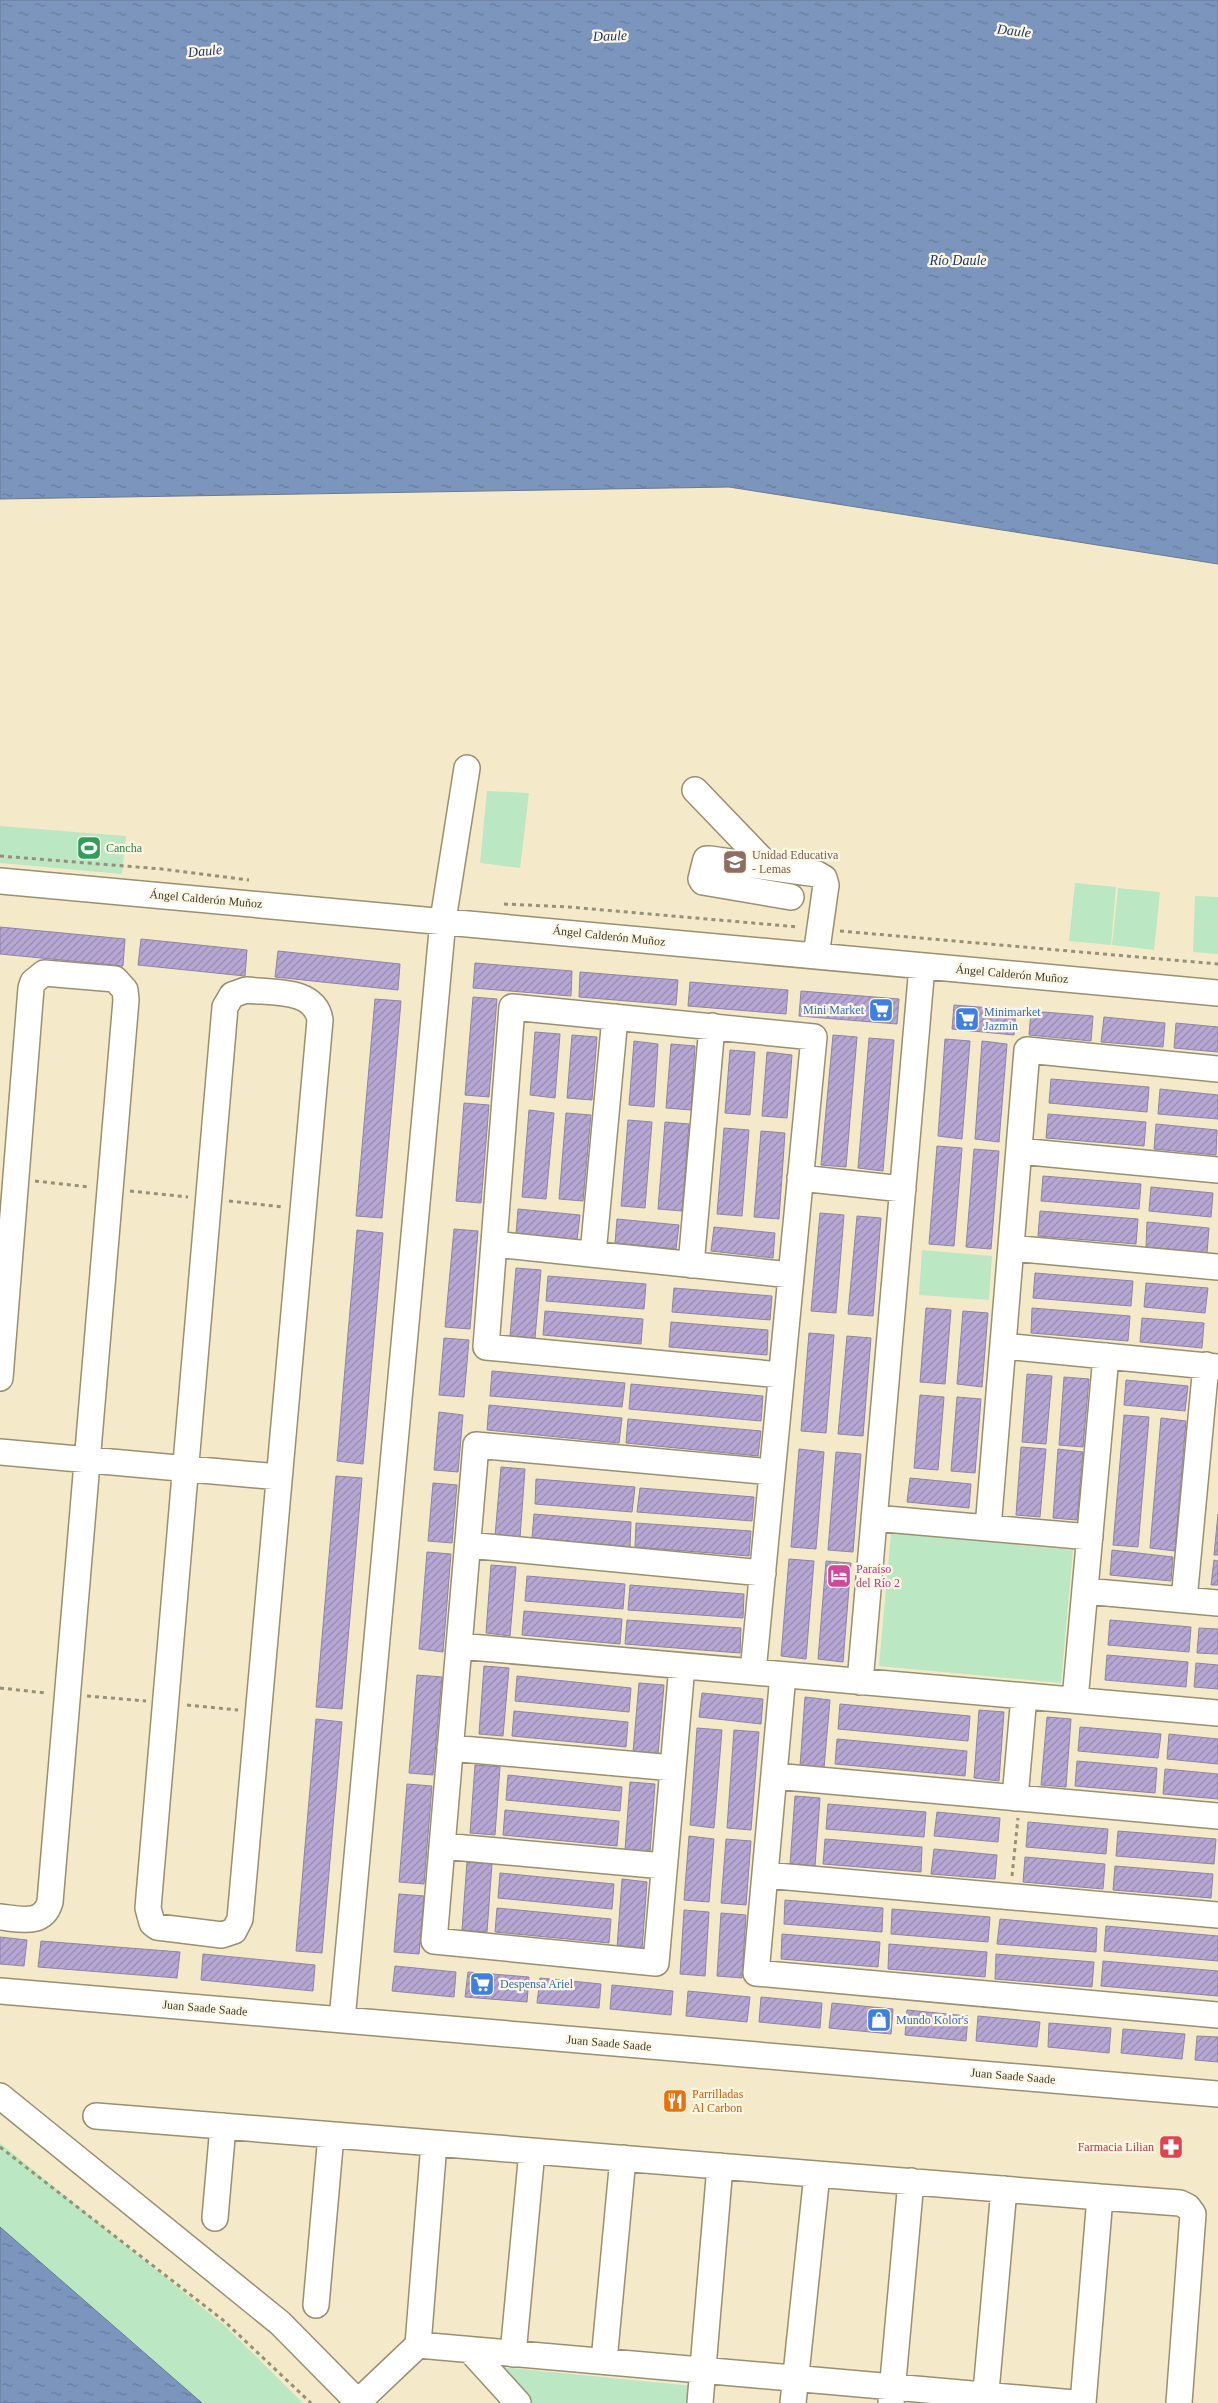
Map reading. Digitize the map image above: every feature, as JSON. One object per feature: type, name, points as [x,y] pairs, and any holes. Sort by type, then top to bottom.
[{"type":"street","points":[[342,2020],[443,920],[467,768]]},
{"type":"street","points":[[694,790],[768,867]]},
{"type":"street","points":[[792,897],[707,883],[700,879],[706,858],[817,874],[824,878],[826,885],[816,956]]},
{"type":"street","name":"Ángel Calderón Muñoz","points":[[0,881],[443,920],[1218,993]]},
{"type":"street","points":[[860,1682],[922,966]]},
{"type":"street","points":[[0,1378],[33,982],[44,973],[51,972],[107,977],[120,984],[125,990],[126,1000],[50,1902],[44,1915],[37,1919],[0,1917]]},
{"type":"street","points":[[246,990],[302,996],[309,999],[319,1012],[320,1020],[240,1919],[234,1931],[222,1935],[157,1927],[149,1916],[208,1199],[225,1008],[232,995],[246,990]]},
{"type":"street","points":[[753,1672],[814,1036],[512,1006],[486,1347],[781,1375]]},
{"type":"street","points":[[593,1254],[615,1017]]},
{"type":"street","points":[[691,1265],[712,1026]]},
{"type":"street","points":[[988,1528],[1028,1050],[1218,1069]]},
{"type":"street","points":[[1019,1151],[1218,1170]]},
{"type":"street","points":[[800,1178],[903,1189]]},
{"type":"street","points":[[494,1244],[791,1275]]},
{"type":"street","points":[[1011,1248],[1218,1267]]},
{"type":"street","points":[[1003,1346],[1212,1366],[1184,1600]]},
{"type":"street","points":[[1075,1700],[1106,1356]]},
{"type":"street","points":[[682,1666],[656,1962],[434,1941],[476,1445],[772,1472]]},
{"type":"street","points":[[0,1452],[279,1477]]},
{"type":"street","points":[[874,1518],[1090,1537]]},
{"type":"street","points":[[468,1545],[762,1573]]},
{"type":"street","points":[[1085,1591],[1218,1603]]},
{"type":"street","points":[[459,1646],[1218,1713]]},
{"type":"street","points":[[783,1675],[756,1973],[1218,2015]]},
{"type":"street","points":[[1017,1798],[1024,1696]]},
{"type":"street","points":[[450,1748],[673,1768]]},
{"type":"street","points":[[774,1776],[1218,1816]]},
{"type":"street","points":[[442,1846],[664,1866]]},
{"type":"street","points":[[765,1875],[1218,1915]]},
{"type":"street","name":"Juan Saade Saade","points":[[0,1991],[1218,2094]]},
{"type":"street","points":[[0,2096],[280,2323],[359,2403],[418,2345],[434,2143]]},
{"type":"street","points":[[96,2116],[1180,2203],[1188,2206],[1193,2214],[1179,2403]]},
{"type":"street","points":[[215,2218],[223,2126]]},
{"type":"street","points":[[316,2305],[331,2135]]},
{"type":"street","points":[[513,2354],[532,2151]]},
{"type":"street","points":[[604,2361],[623,2158]]},
{"type":"street","points":[[700,2403],[720,2166]]},
{"type":"street","points":[[793,2403],[817,2174]]},
{"type":"street","points":[[892,2395],[911,2182]]},
{"type":"street","points":[[985,2399],[1004,2189]]},
{"type":"street","points":[[1084,2403],[1100,2197]]},
{"type":"street","points":[[418,2345],[796,2378],[892,2395],[1074,2403]]},
{"type":"street","points":[[470,2350],[518,2403]]},
{"type":"path","points":[[0,856],[162,869],[250,880]]},
{"type":"path","points":[[503,904],[569,907],[1218,964]]},
{"type":"path","points":[[16,1179],[303,1209]]},
{"type":"path","points":[[0,1688],[259,1711]]},
{"type":"path","points":[[1010,1897],[1017,1798]]},
{"type":"path","points":[[0,2147],[223,2320],[311,2403]]},
{"type":"green space","points":[[487,791],[529,793],[520,868],[480,863]]},
{"type":"green space","points":[[0,826],[126,836],[122,874],[0,863]]},
{"type":"green space","points":[[1075,883],[1116,887],[1111,945],[1069,941]]},
{"type":"green space","points":[[1118,888],[1160,892],[1154,950],[1112,945]]},
{"type":"green space","points":[[1195,896],[1218,897],[1218,954],[1193,952]]},
{"type":"green space","points":[[922,1250],[992,1256],[989,1300],[919,1295]]},
{"type":"green space","points":[[891,1533],[1073,1550],[1061,1683],[879,1666]]},
{"type":"green space","points":[[0,2143],[224,2325],[303,2403],[202,2403],[0,2227]]},
{"type":"green space","points":[[500,2367],[694,2386],[693,2403],[527,2403]]},
{"type":"water","name":"Río Daule","points":[[0,0],[1218,0],[1218,564],[729,487],[0,499]]},
{"type":"water","points":[[0,2227],[202,2403],[0,2403]]},
{"type":"building","points":[[0,927],[125,939],[123,966],[0,954]]},
{"type":"building","points":[[141,939],[247,950],[245,976],[138,965]]},
{"type":"building","points":[[278,951],[400,964],[398,990],[275,977]]},
{"type":"building","points":[[475,963],[572,971],[571,996],[473,988]]},
{"type":"building","points":[[580,972],[678,980],[676,1005],[579,997]]},
{"type":"building","points":[[690,982],[788,990],[786,1014],[688,1006]]},
{"type":"building","points":[[801,991],[899,999],[897,1024],[799,1016]]},
{"type":"building","points":[[473,997],[497,999],[489,1097],[465,1095]]},
{"type":"building","points":[[375,999],[401,1001],[382,1218],[356,1216]]},
{"type":"building","points":[[954,1005],[1016,1010],[1014,1035],[952,1029]]},
{"type":"building","points":[[1031,1011],[1093,1016],[1091,1041],[1029,1035]]},
{"type":"building","points":[[1104,1017],[1165,1023],[1163,1047],[1101,1042]]},
{"type":"building","points":[[1176,1023],[1218,1027],[1218,1052],[1174,1048]]},
{"type":"building","points":[[535,1032],[560,1034],[555,1098],[530,1095]]},
{"type":"building","points":[[572,1035],[597,1037],[592,1100],[567,1098]]},
{"type":"building","points":[[833,1035],[857,1037],[846,1167],[821,1165]]},
{"type":"building","points":[[869,1038],[894,1040],[883,1171],[858,1168]]},
{"type":"building","points":[[945,1039],[970,1041],[962,1139],[938,1136]]},
{"type":"building","points":[[634,1041],[658,1044],[654,1107],[629,1105]]},
{"type":"building","points":[[982,1041],[1007,1044],[999,1142],[975,1139]]},
{"type":"building","points":[[671,1044],[695,1046],[691,1110],[666,1108]]},
{"type":"building","points":[[730,1050],[755,1052],[750,1115],[725,1113]]},
{"type":"building","points":[[767,1052],[792,1055],[787,1118],[762,1116]]},
{"type":"building","points":[[1051,1079],[1149,1087],[1147,1112],[1049,1103]]},
{"type":"building","points":[[1160,1089],[1218,1095],[1218,1119],[1158,1114]]},
{"type":"building","points":[[464,1103],[489,1105],[481,1203],[456,1201]]},
{"type":"building","points":[[529,1110],[554,1113],[546,1199],[522,1197]]},
{"type":"building","points":[[566,1113],[591,1115],[583,1201],[559,1199]]},
{"type":"building","points":[[1048,1114],[1146,1122],[1144,1146],[1046,1138]]},
{"type":"building","points":[[628,1120],[652,1122],[645,1208],[621,1206]]},
{"type":"building","points":[[665,1122],[689,1124],[682,1211],[658,1209]]},
{"type":"building","points":[[1156,1124],[1217,1130],[1216,1155],[1154,1149]]},
{"type":"building","points":[[724,1128],[749,1130],[742,1216],[717,1214]]},
{"type":"building","points":[[761,1131],[785,1133],[779,1219],[754,1217]]},
{"type":"building","points":[[937,1146],[962,1148],[954,1246],[929,1244]]},
{"type":"building","points":[[974,1149],[999,1151],[991,1249],[966,1247]]},
{"type":"building","points":[[1043,1176],[1141,1184],[1139,1209],[1041,1201]]},
{"type":"building","points":[[1151,1187],[1213,1193],[1211,1217],[1149,1211]]},
{"type":"building","points":[[518,1209],[580,1215],[577,1240],[516,1234]]},
{"type":"building","points":[[1040,1211],[1138,1219],[1136,1244],[1038,1236]]},
{"type":"building","points":[[820,1213],[844,1215],[836,1313],[811,1311]]},
{"type":"building","points":[[857,1216],[881,1218],[873,1316],[848,1314]]},
{"type":"building","points":[[617,1219],[679,1225],[676,1249],[615,1243]]},
{"type":"building","points":[[1147,1222],[1209,1228],[1207,1253],[1146,1247]]},
{"type":"building","points":[[714,1227],[775,1233],[773,1258],[711,1251]]},
{"type":"building","points":[[454,1229],[478,1231],[470,1329],[445,1327]]},
{"type":"building","points":[[357,1230],[383,1233],[363,1464],[337,1461]]},
{"type":"building","points":[[516,1268],[541,1270],[535,1338],[510,1336]]},
{"type":"building","points":[[1035,1273],[1133,1281],[1131,1306],[1033,1298]]},
{"type":"building","points":[[548,1276],[646,1284],[644,1309],[546,1301]]},
{"type":"building","points":[[1146,1283],[1208,1288],[1205,1313],[1144,1307]]},
{"type":"building","points":[[674,1288],[772,1296],[770,1320],[672,1312]]},
{"type":"building","points":[[926,1308],[951,1310],[945,1384],[920,1382]]},
{"type":"building","points":[[1032,1308],[1130,1316],[1128,1341],[1031,1333]]},
{"type":"building","points":[[545,1311],[643,1319],[641,1344],[543,1335]]},
{"type":"building","points":[[963,1311],[988,1313],[982,1387],[957,1384]]},
{"type":"building","points":[[1142,1318],[1204,1323],[1202,1348],[1140,1342]]},
{"type":"building","points":[[671,1322],[768,1330],[767,1355],[669,1347]]},
{"type":"building","points":[[809,1333],[834,1335],[826,1433],[801,1431]]},
{"type":"building","points":[[847,1336],[871,1338],[863,1436],[838,1434]]},
{"type":"building","points":[[444,1338],[469,1340],[464,1397],[439,1395]]},
{"type":"building","points":[[492,1371],[625,1383],[622,1407],[490,1396]]},
{"type":"building","points":[[1027,1374],[1052,1376],[1046,1444],[1022,1442]]},
{"type":"building","points":[[1064,1377],[1089,1379],[1083,1447],[1059,1445]]},
{"type":"building","points":[[1126,1380],[1188,1386],[1185,1411],[1124,1405]]},
{"type":"building","points":[[631,1384],[763,1396],[761,1421],[629,1409]]},
{"type":"building","points":[[920,1395],[944,1397],[938,1470],[914,1468]]},
{"type":"building","points":[[957,1397],[981,1399],[975,1473],[951,1471]]},
{"type":"building","points":[[489,1405],[622,1418],[619,1443],[487,1430]]},
{"type":"building","points":[[439,1412],[463,1415],[458,1472],[434,1470]]},
{"type":"building","points":[[1124,1415],[1149,1417],[1138,1547],[1113,1545]]},
{"type":"building","points":[[1161,1418],[1186,1421],[1175,1551],[1150,1548]]},
{"type":"building","points":[[628,1419],[761,1431],[758,1456],[626,1443]]},
{"type":"building","points":[[1021,1447],[1046,1449],[1040,1517],[1016,1515]]},
{"type":"building","points":[[799,1449],[824,1452],[816,1549],[791,1547]]},
{"type":"building","points":[[1058,1449],[1083,1452],[1077,1520],[1053,1518]]},
{"type":"building","points":[[836,1452],[861,1454],[853,1552],[828,1550]]},
{"type":"building","points":[[501,1467],[525,1469],[520,1538],[495,1536]]},
{"type":"building","points":[[336,1476],[362,1478],[342,1709],[316,1707]]},
{"type":"building","points":[[910,1478],[971,1484],[969,1508],[907,1502]]},
{"type":"building","points":[[536,1479],[635,1487],[632,1512],[535,1504]]},
{"type":"building","points":[[433,1483],[457,1485],[452,1543],[428,1541]]},
{"type":"building","points":[[640,1488],[754,1497],[752,1521],[637,1512]]},
{"type":"building","points":[[534,1514],[631,1522],[630,1547],[532,1538]]},
{"type":"building","points":[[1218,1514],[1218,1555],[1214,1555]]},
{"type":"building","points":[[636,1523],[751,1531],[749,1556],[635,1547]]},
{"type":"building","points":[[1112,1550],[1173,1557],[1171,1581],[1110,1575]]},
{"type":"building","points":[[427,1552],[451,1554],[443,1652],[419,1649]]},
{"type":"building","points":[[789,1559],[814,1561],[806,1659],[781,1656]]},
{"type":"building","points":[[1214,1560],[1218,1561],[1218,1585],[1211,1585]]},
{"type":"building","points":[[826,1561],[851,1563],[843,1662],[818,1659]]},
{"type":"building","points":[[491,1565],[516,1567],[510,1636],[486,1633]]},
{"type":"building","points":[[527,1576],[625,1584],[623,1609],[525,1601]]},
{"type":"building","points":[[630,1585],[744,1594],[743,1618],[628,1610]]},
{"type":"building","points":[[524,1611],[622,1619],[620,1644],[522,1635]]},
{"type":"building","points":[[627,1620],[741,1628],[740,1653],[625,1644]]},
{"type":"building","points":[[1110,1620],[1191,1627],[1189,1652],[1108,1645]]},
{"type":"building","points":[[1199,1628],[1218,1629],[1218,1654],[1197,1653]]},
{"type":"building","points":[[1107,1655],[1188,1662],[1186,1687],[1105,1680]]},
{"type":"building","points":[[1196,1663],[1218,1665],[1218,1689],[1194,1687]]},
{"type":"building","points":[[484,1666],[509,1668],[503,1736],[479,1734]]},
{"type":"building","points":[[417,1675],[442,1677],[433,1775],[409,1773]]},
{"type":"building","points":[[517,1676],[631,1688],[629,1712],[515,1701]]},
{"type":"building","points":[[639,1683],[664,1685],[658,1754],[633,1752]]},
{"type":"building","points":[[702,1693],[763,1699],[761,1724],[699,1717]]},
{"type":"building","points":[[805,1697],[830,1700],[824,1768],[800,1766]]},
{"type":"building","points":[[840,1704],[970,1716],[968,1741],[838,1729]]},
{"type":"building","points":[[979,1710],[1004,1712],[999,1781],[974,1778]]},
{"type":"building","points":[[514,1711],[628,1722],[626,1747],[512,1736]]},
{"type":"building","points":[[1047,1717],[1071,1719],[1066,1787],[1041,1785]]},
{"type":"building","points":[[316,1719],[342,1722],[322,1953],[296,1951]]},
{"type":"building","points":[[1080,1727],[1161,1734],[1158,1758],[1078,1751]]},
{"type":"building","points":[[697,1728],[722,1730],[714,1828],[690,1825]]},
{"type":"building","points":[[734,1730],[759,1732],[751,1830],[727,1828]]},
{"type":"building","points":[[1169,1734],[1218,1739],[1218,1764],[1167,1759]]},
{"type":"building","points":[[837,1739],[967,1751],[965,1776],[835,1764]]},
{"type":"building","points":[[1077,1761],[1157,1768],[1155,1793],[1075,1786]]},
{"type":"building","points":[[475,1765],[500,1767],[495,1835],[470,1833]]},
{"type":"building","points":[[1165,1769],[1218,1774],[1218,1799],[1163,1794]]},
{"type":"building","points":[[508,1775],[622,1787],[620,1811],[506,1800]]},
{"type":"building","points":[[630,1782],[655,1784],[650,1853],[625,1850]]},
{"type":"building","points":[[407,1784],[432,1786],[424,1884],[399,1882]]},
{"type":"building","points":[[795,1796],[820,1798],[815,1866],[790,1864]]},
{"type":"building","points":[[828,1804],[926,1812],[924,1837],[826,1829]]},
{"type":"building","points":[[505,1810],[619,1821],[617,1846],[503,1835]]},
{"type":"building","points":[[937,1812],[1000,1818],[998,1842],[934,1836]]},
{"type":"building","points":[[1028,1822],[1108,1829],[1106,1854],[1026,1847]]},
{"type":"building","points":[[1118,1831],[1216,1839],[1214,1864],[1116,1856]]},
{"type":"building","points":[[689,1836],[714,1839],[709,1902],[684,1900]]},
{"type":"building","points":[[726,1839],[751,1841],[746,1905],[721,1903]]},
{"type":"building","points":[[825,1839],[922,1847],[921,1872],[823,1864]]},
{"type":"building","points":[[934,1849],[997,1855],[995,1879],[931,1874]]},
{"type":"building","points":[[1025,1857],[1105,1864],[1103,1889],[1023,1882]]},
{"type":"building","points":[[467,1862],[492,1864],[487,1932],[462,1930]]},
{"type":"building","points":[[1115,1866],[1213,1874],[1211,1898],[1113,1890]]},
{"type":"building","points":[[500,1873],[614,1884],[612,1909],[498,1898]]},
{"type":"building","points":[[622,1879],[647,1882],[642,1950],[617,1948]]},
{"type":"building","points":[[399,1894],[424,1896],[419,1954],[394,1952]]},
{"type":"building","points":[[785,1900],[883,1908],[882,1932],[784,1924]]},
{"type":"building","points":[[497,1908],[611,1919],[609,1943],[495,1932]]},
{"type":"building","points":[[892,1909],[990,1917],[988,1942],[891,1934]]},
{"type":"building","points":[[684,1910],[709,1912],[705,1976],[680,1974]]},
{"type":"building","points":[[721,1913],[746,1915],[742,1978],[717,1976]]},
{"type":"building","points":[[1000,1919],[1097,1928],[1096,1952],[997,1944]]},
{"type":"building","points":[[1106,1926],[1218,1936],[1218,1961],[1104,1951]]},
{"type":"building","points":[[782,1934],[880,1942],[878,1967],[781,1959]]},
{"type":"building","points":[[0,1937],[27,1940],[24,1966],[0,1964]]},
{"type":"building","points":[[41,1941],[180,1952],[177,1978],[38,1967]]},
{"type":"building","points":[[889,1944],[987,1952],[985,1977],[888,1969]]},
{"type":"building","points":[[203,1954],[315,1965],[313,1991],[201,1980]]},
{"type":"building","points":[[996,1954],[1094,1962],[1092,1987],[995,1979]]},
{"type":"building","points":[[1103,1961],[1218,1971],[1218,1996],[1101,1986]]},
{"type":"building","points":[[395,1966],[456,1972],[454,1997],[392,1991]]},
{"type":"building","points":[[468,1972],[529,1977],[527,2002],[465,1997]]},
{"type":"building","points":[[540,1978],[601,1984],[599,2008],[537,2003]]},
{"type":"building","points":[[612,1985],[673,1991],[671,2015],[610,2009]]},
{"type":"building","points":[[688,1991],[750,1997],[747,2022],[686,2016]]},
{"type":"building","points":[[761,1997],[822,2003],[820,2028],[759,2022]]},
{"type":"building","points":[[832,2003],[893,2009],[891,2034],[829,2028]]},
{"type":"building","points":[[907,2010],[968,2016],[966,2041],[905,2035]]},
{"type":"building","points":[[978,2016],[1040,2022],[1037,2047],[976,2041]]},
{"type":"building","points":[[1049,2023],[1111,2028],[1109,2053],[1048,2047]]},
{"type":"building","points":[[1123,2029],[1185,2034],[1182,2059],[1121,2053]]},
{"type":"building","points":[[1197,2036],[1218,2037],[1218,2062],[1195,2060]]},
{"type":"place","name":"Cancha","points":[[89,848]]},
{"type":"place","name":"Unidad Educativa - Lemas","points":[[735,862]]},
{"type":"place","name":"Mini Market","points":[[881,1010]]},
{"type":"place","name":"Minimarket Jazmin","points":[[967,1019]]},
{"type":"place","name":"Paraíso del Río 2","points":[[839,1576]]},
{"type":"place","name":"Despensa Ariel","points":[[482,1984]]},
{"type":"place","name":"Mundo Kolor's","points":[[879,2020]]},
{"type":"place","name":"Parrilladas Al Carbon","points":[[675,2101]]},
{"type":"place","name":"Farmacia Lilian","points":[[1171,2147]]},
{"type":"water label","name":"Daule","points":[[1014,31]]},
{"type":"water label","name":"Daule","points":[[610,36]]},
{"type":"water label","name":"Daule","points":[[205,51]]}]
